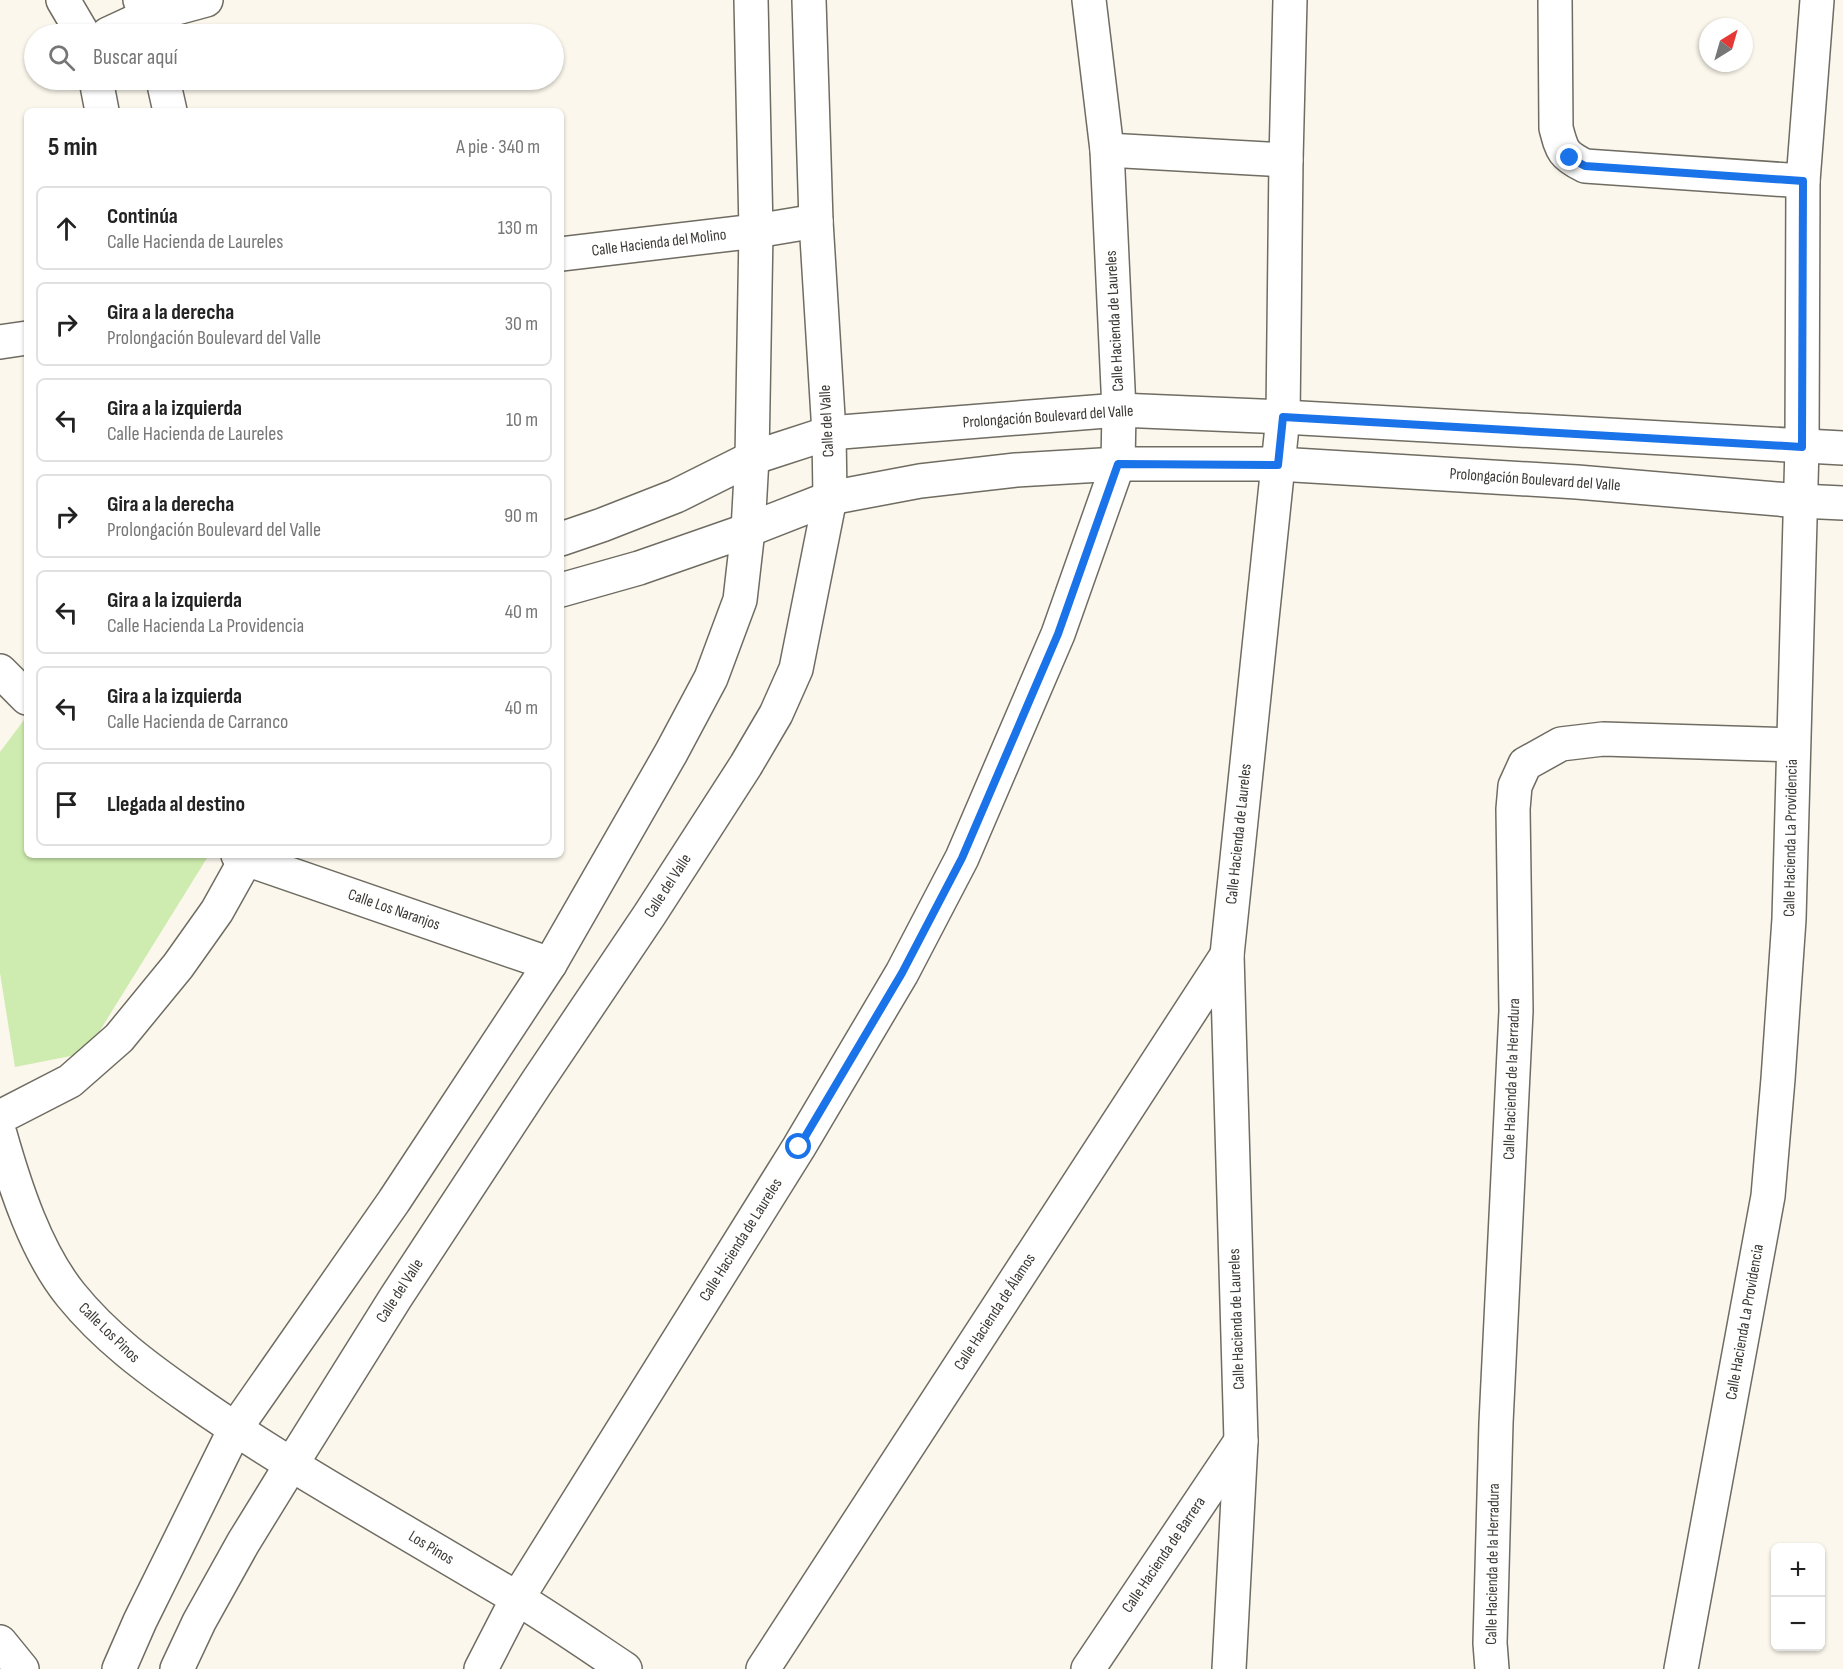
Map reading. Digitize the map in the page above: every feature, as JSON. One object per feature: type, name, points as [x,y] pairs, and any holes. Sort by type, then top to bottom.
[{"type":"street","points":[[63,0],[77,24]]},
{"type":"street","points":[[130,24],[146,17],[206,0]]},
{"type":"street","points":[[119,1669],[140,1621],[235,1430],[394,1201],[550,964],[671,753],[711,678],[740,600],[748,531],[752,458],[756,231],[751,0]]},
{"type":"street","name":"Calle del Valle","points":[[177,1669],[199,1622],[291,1465],[396,1297],[746,765],[776,714],[796,669],[831,498],[816,221],[809,0]]},
{"type":"street","name":"Calle Hacienda de Laureles","points":[[481,1669],[517,1599],[793,1157],[902,973],[962,858],[1048,655],[1118,464],[1119,410],[1107,150],[1089,0]]},
{"type":"street","name":"Calle Hacienda de Laureles","points":[[1229,1669],[1241,1441],[1227,955],[1283,417],[1290,0]]},
{"type":"street","points":[[1555,0],[1556,128],[1562,148],[1570,158],[1585,166],[1803,181]]},
{"type":"street","name":"Calle Hacienda La Providencia","points":[[1681,1669],[1768,1196],[1789,919],[1802,447],[1803,181],[1817,0]]},
{"type":"street","points":[[98,90],[101,108]]},
{"type":"street","points":[[166,90],[169,108]]},
{"type":"street","points":[[1107,150],[1286,160]]},
{"type":"street","name":"Calle Hacienda del Molino","points":[[564,254],[756,231],[816,221]]},
{"type":"street","points":[[0,342],[24,338]]},
{"type":"street","name":"Prolongación Boulevard del Valle","points":[[564,537],[676,496],[752,458],[829,433],[1119,410],[1843,448]]},
{"type":"street","name":"Prolongación Boulevard del Valle","points":[[564,589],[639,568],[748,531],[831,498],[920,481],[1016,470],[1118,464],[1278,465],[1577,482],[1843,503]]},
{"type":"street","points":[[0,672],[24,695]]},
{"type":"street","name":"Calle Hacienda de la Herradura","points":[[1492,1669],[1490,1643],[1496,1423],[1516,1011],[1513,809],[1515,786],[1525,764],[1561,744],[1603,739],[1793,745]]},
{"type":"street","points":[[0,1117],[70,1081],[119,1038],[178,966],[217,911],[242,858]]},
{"type":"street","name":"Calle Los Naranjos","points":[[245,858],[550,964]]},
{"type":"street","name":"Calle Hacienda de Álamos","points":[[763,1669],[1227,955]]},
{"type":"street","name":"Calle Los Pinos","points":[[0,1134],[13,1179],[30,1222],[69,1293],[98,1326],[142,1364],[235,1430]]},
{"type":"street","name":"Los Pinos","points":[[235,1430],[517,1599],[626,1669]]},
{"type":"street","name":"Calle Hacienda de Barrera","points":[[1088,1669],[1241,1441]]},
{"type":"street","points":[[0,1642],[22,1669]]},
{"type":"green space","points":[[24,720],[24,858],[207,858],[86,1053],[15,1067],[0,973],[0,752]]},
{"type":"route","points":[[799,1147],[902,973],[962,858],[1058,634],[1118,464],[1278,465],[1283,417],[1802,447],[1803,181],[1585,166],[1570,158]]}]
